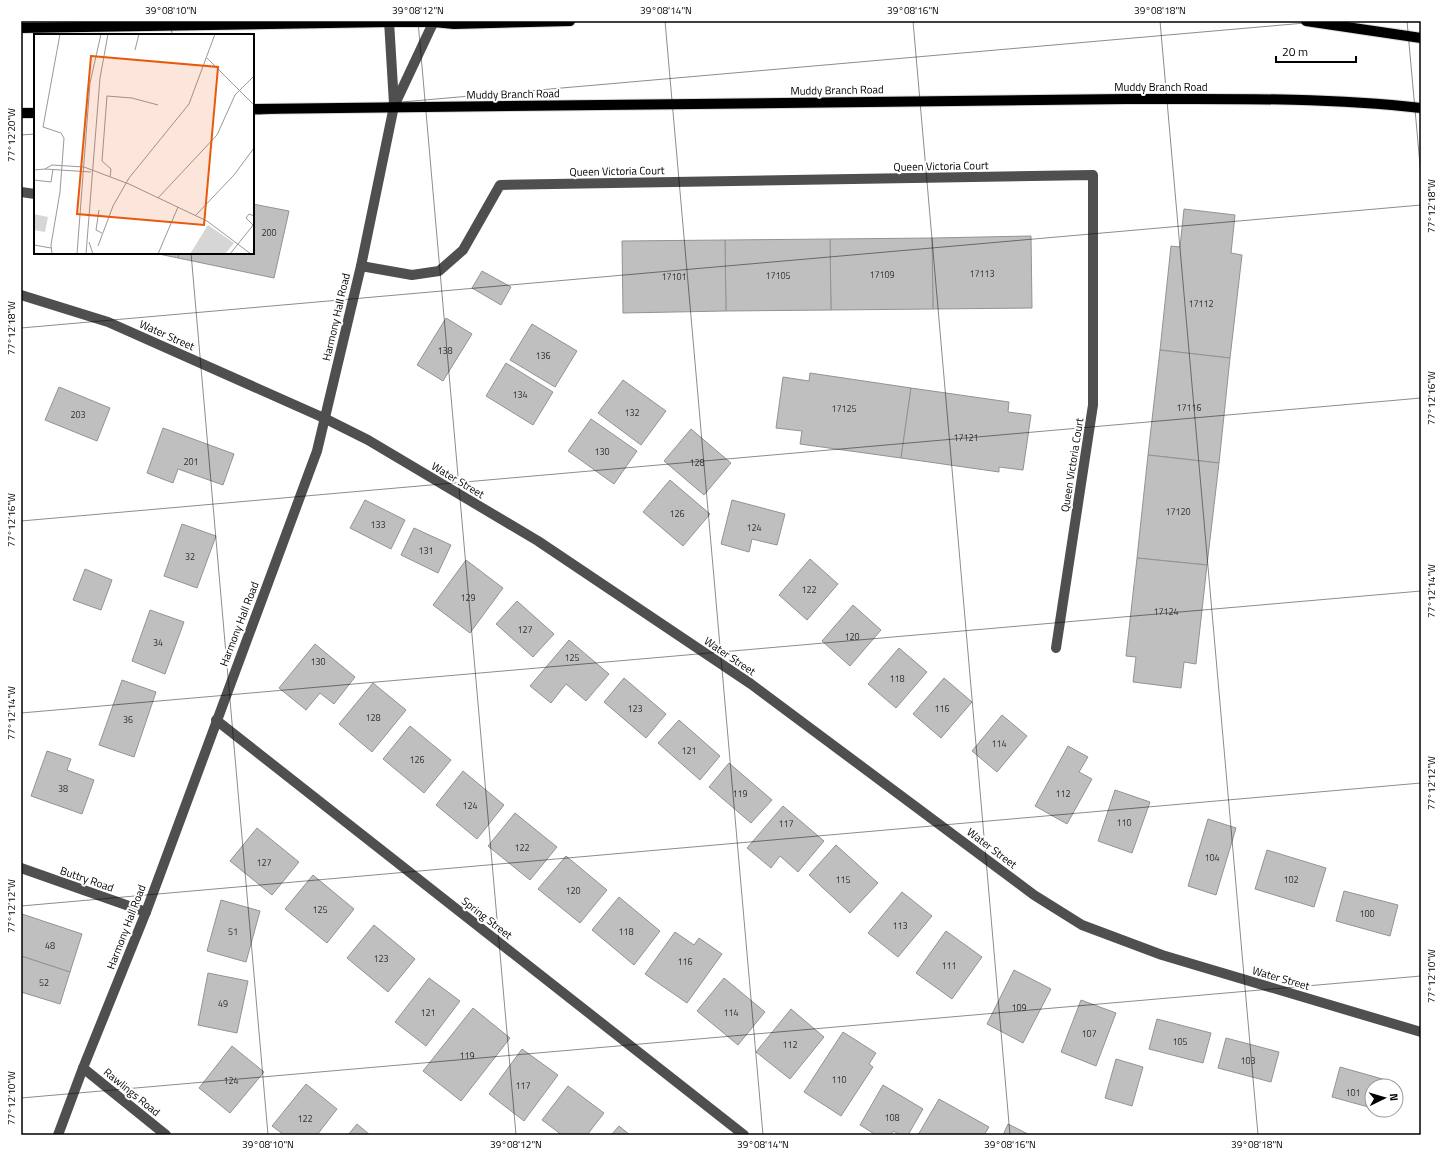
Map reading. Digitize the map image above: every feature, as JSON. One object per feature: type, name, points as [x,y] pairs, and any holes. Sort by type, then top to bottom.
[{"type":"main road","points":[[21,28],[389,21],[454,24],[570,21]]},
{"type":"main road","points":[[1306,21],[1421,38]]},
{"type":"main road","name":"Muddy Branch Road","points":[[254,109],[394,106],[1133,98],[1256,99],[1374,103],[1421,108]]},
{"type":"main road","points":[[21,113],[34,113]]},
{"type":"street","points":[[389,21],[394,106]]},
{"type":"street","points":[[394,106],[434,22]]},
{"type":"street","name":"Harmony Hall Road","points":[[58,1135],[82,1068],[146,912],[317,451],[360,266],[394,106]]},
{"type":"street","name":"Queen Victoria Court","points":[[360,266],[412,275],[439,270],[463,250],[500,186],[1093,175],[1093,405],[1056,648]]},
{"type":"street","points":[[21,192],[34,194]]},
{"type":"street","name":"Water Street","points":[[21,295],[108,322],[324,418],[368,440],[551,550],[750,684],[1034,895],[1082,925],[1162,955],[1421,1032]]},
{"type":"street","name":"Spring Street","points":[[216,720],[744,1135]]},
{"type":"street","name":"Buttry Road","points":[[21,868],[146,912]]},
{"type":"street","name":"Rawlings Road","points":[[82,1068],[166,1135]]},
{"type":"building","points":[[254,204],[289,211],[274,278],[178,258],[179,254],[254,254]]},
{"type":"building","points":[[1184,209],[1235,215],[1231,253],[1242,255],[1230,358],[1160,350],[1171,246],[1180,247]]},
{"type":"building","points":[[1031,236],[1032,308],[933,309],[932,238]]},
{"type":"building","points":[[932,238],[933,309],[831,310],[830,239]]},
{"type":"building","points":[[830,239],[831,310],[726,311],[725,240]]},
{"type":"building","points":[[725,240],[726,311],[623,313],[622,241]]},
{"type":"building","points":[[159,254],[179,254],[178,258]]},
{"type":"building","points":[[482,271],[511,287],[501,305],[472,288]]},
{"type":"building","points":[[446,318],[472,334],[443,381],[417,365]]},
{"type":"building","points":[[532,324],[577,351],[555,387],[510,360]]},
{"type":"building","points":[[1160,350],[1230,358],[1219,463],[1148,455]]},
{"type":"building","points":[[506,363],[553,392],[533,425],[486,396]]},
{"type":"building","points":[[810,373],[911,388],[901,458],[800,444],[802,431],[776,428],[783,377],[809,381]]},
{"type":"building","points":[[623,380],[666,411],[641,445],[598,413]]},
{"type":"building","points":[[59,387],[110,408],[97,441],[45,420]]},
{"type":"building","points":[[911,388],[1009,402],[1008,412],[1031,415],[1023,470],[999,467],[999,472],[901,458]]},
{"type":"building","points":[[591,419],[637,451],[614,484],[568,451]]},
{"type":"building","points":[[163,428],[234,454],[223,485],[178,469],[173,483],[147,473]]},
{"type":"building","points":[[691,429],[731,463],[704,495],[664,461]]},
{"type":"building","points":[[1148,455],[1219,463],[1207,565],[1137,558]]},
{"type":"building","points":[[670,480],[710,514],[683,546],[643,512]]},
{"type":"building","points":[[365,500],[405,520],[391,549],[350,528]]},
{"type":"building","points":[[732,500],[785,514],[777,545],[752,539],[749,552],[721,544]]},
{"type":"building","points":[[182,524],[216,536],[197,588],[164,576]]},
{"type":"building","points":[[414,528],[451,545],[438,573],[401,555]]},
{"type":"building","points":[[1137,558],[1207,565],[1196,664],[1184,662],[1181,688],[1133,682],[1136,657],[1126,656]]},
{"type":"building","points":[[810,559],[838,584],[807,620],[779,595]]},
{"type":"building","points":[[466,560],[503,588],[470,633],[433,605]]},
{"type":"building","points":[[85,569],[112,580],[101,610],[73,600]]},
{"type":"building","points":[[517,601],[554,634],[533,657],[496,624]]},
{"type":"building","points":[[853,605],[881,630],[850,666],[822,641]]},
{"type":"building","points":[[150,610],[184,622],[165,674],[132,661]]},
{"type":"building","points":[[569,640],[609,674],[586,701],[566,684],[551,703],[530,686]]},
{"type":"building","points":[[315,644],[355,677],[334,704],[320,693],[306,710],[279,688]]},
{"type":"building","points":[[899,648],[927,672],[896,708],[868,684]]},
{"type":"building","points":[[624,678],[666,714],[646,738],[604,702]]},
{"type":"building","points":[[944,678],[972,702],[941,738],[913,714]]},
{"type":"building","points":[[122,680],[156,692],[134,757],[99,745]]},
{"type":"building","points":[[373,683],[406,710],[372,752],[339,724]]},
{"type":"building","points":[[1002,715],[1027,736],[997,772],[972,751]]},
{"type":"building","points":[[679,720],[720,756],[700,780],[658,743]]},
{"type":"building","points":[[410,726],[451,760],[424,793],[383,759]]},
{"type":"building","points":[[1068,746],[1088,757],[1079,772],[1092,779],[1067,824],[1035,806]]},
{"type":"building","points":[[47,751],[71,759],[67,770],[94,780],[82,814],[31,796]]},
{"type":"building","points":[[729,763],[772,800],[751,823],[709,787]]},
{"type":"building","points":[[463,771],[504,805],[477,839],[436,805]]},
{"type":"building","points":[[1115,790],[1150,802],[1132,853],[1098,841]]},
{"type":"building","points":[[783,806],[824,841],[798,872],[780,856],[771,868],[747,848]]},
{"type":"building","points":[[515,813],[557,847],[530,880],[488,846]]},
{"type":"building","points":[[1208,819],[1236,828],[1216,895],[1188,886]]},
{"type":"building","points":[[257,828],[299,862],[272,895],[230,861]]},
{"type":"building","points":[[836,845],[878,883],[850,913],[809,875]]},
{"type":"building","points":[[1267,850],[1326,868],[1314,907],[1255,889]]},
{"type":"building","points":[[566,856],[607,890],[580,923],[538,889]]},
{"type":"building","points":[[313,875],[354,909],[327,943],[285,909]]},
{"type":"building","points":[[1344,891],[1398,905],[1390,936],[1336,921]]},
{"type":"building","points":[[902,892],[932,916],[898,957],[868,933]]},
{"type":"building","points":[[619,897],[660,931],[634,965],[592,930]]},
{"type":"building","points":[[221,900],[260,911],[246,962],[207,951]]},
{"type":"building","points":[[22,914],[82,934],[70,972],[21,956]]},
{"type":"building","points":[[374,925],[415,959],[388,992],[347,958]]},
{"type":"building","points":[[946,931],[982,957],[952,999],[916,973]]},
{"type":"building","points":[[675,932],[694,945],[699,938],[722,954],[687,1003],[645,974]]},
{"type":"building","points":[[21,956],[70,972],[60,1004],[21,992]]},
{"type":"building","points":[[1014,970],[1051,989],[1023,1043],[987,1024]]},
{"type":"building","points":[[208,973],[248,981],[237,1033],[198,1025]]},
{"type":"building","points":[[429,978],[460,1001],[426,1046],[395,1022]]},
{"type":"building","points":[[724,978],[765,1012],[738,1045],[697,1011]]},
{"type":"building","points":[[1081,1000],[1116,1013],[1096,1066],[1061,1052]]},
{"type":"building","points":[[473,1008],[510,1038],[461,1101],[423,1071]]},
{"type":"building","points":[[791,1009],[824,1037],[790,1079],[756,1052]]},
{"type":"building","points":[[1157,1019],[1211,1033],[1203,1063],[1149,1049]]},
{"type":"building","points":[[843,1032],[876,1053],[869,1064],[873,1067],[841,1116],[804,1092]]},
{"type":"building","points":[[1226,1038],[1279,1052],[1271,1082],[1218,1068]]},
{"type":"building","points":[[232,1046],[264,1072],[230,1113],[199,1088]]},
{"type":"building","points":[[522,1049],[558,1075],[524,1121],[489,1094]]},
{"type":"building","points":[[1116,1059],[1143,1067],[1132,1106],[1105,1098]]},
{"type":"building","points":[[1340,1067],[1379,1078],[1364,1078],[1364,1106],[1332,1097]]},
{"type":"building","points":[[306,1084],[337,1109],[317,1135],[284,1135],[272,1126]]},
{"type":"building","points":[[883,1085],[923,1109],[908,1135],[901,1135],[893,1131],[891,1135],[876,1135],[860,1125]]},
{"type":"building","points":[[568,1086],[604,1113],[587,1135],[562,1135],[542,1120]]},
{"type":"building","points":[[939,1099],[989,1127],[984,1135],[918,1135]]},
{"type":"building","points":[[357,1124],[370,1135],[348,1135]]},
{"type":"building","points":[[1008,1124],[1030,1135],[1003,1135]]},
{"type":"building","points":[[619,1126],[630,1135],[611,1135]]}]
